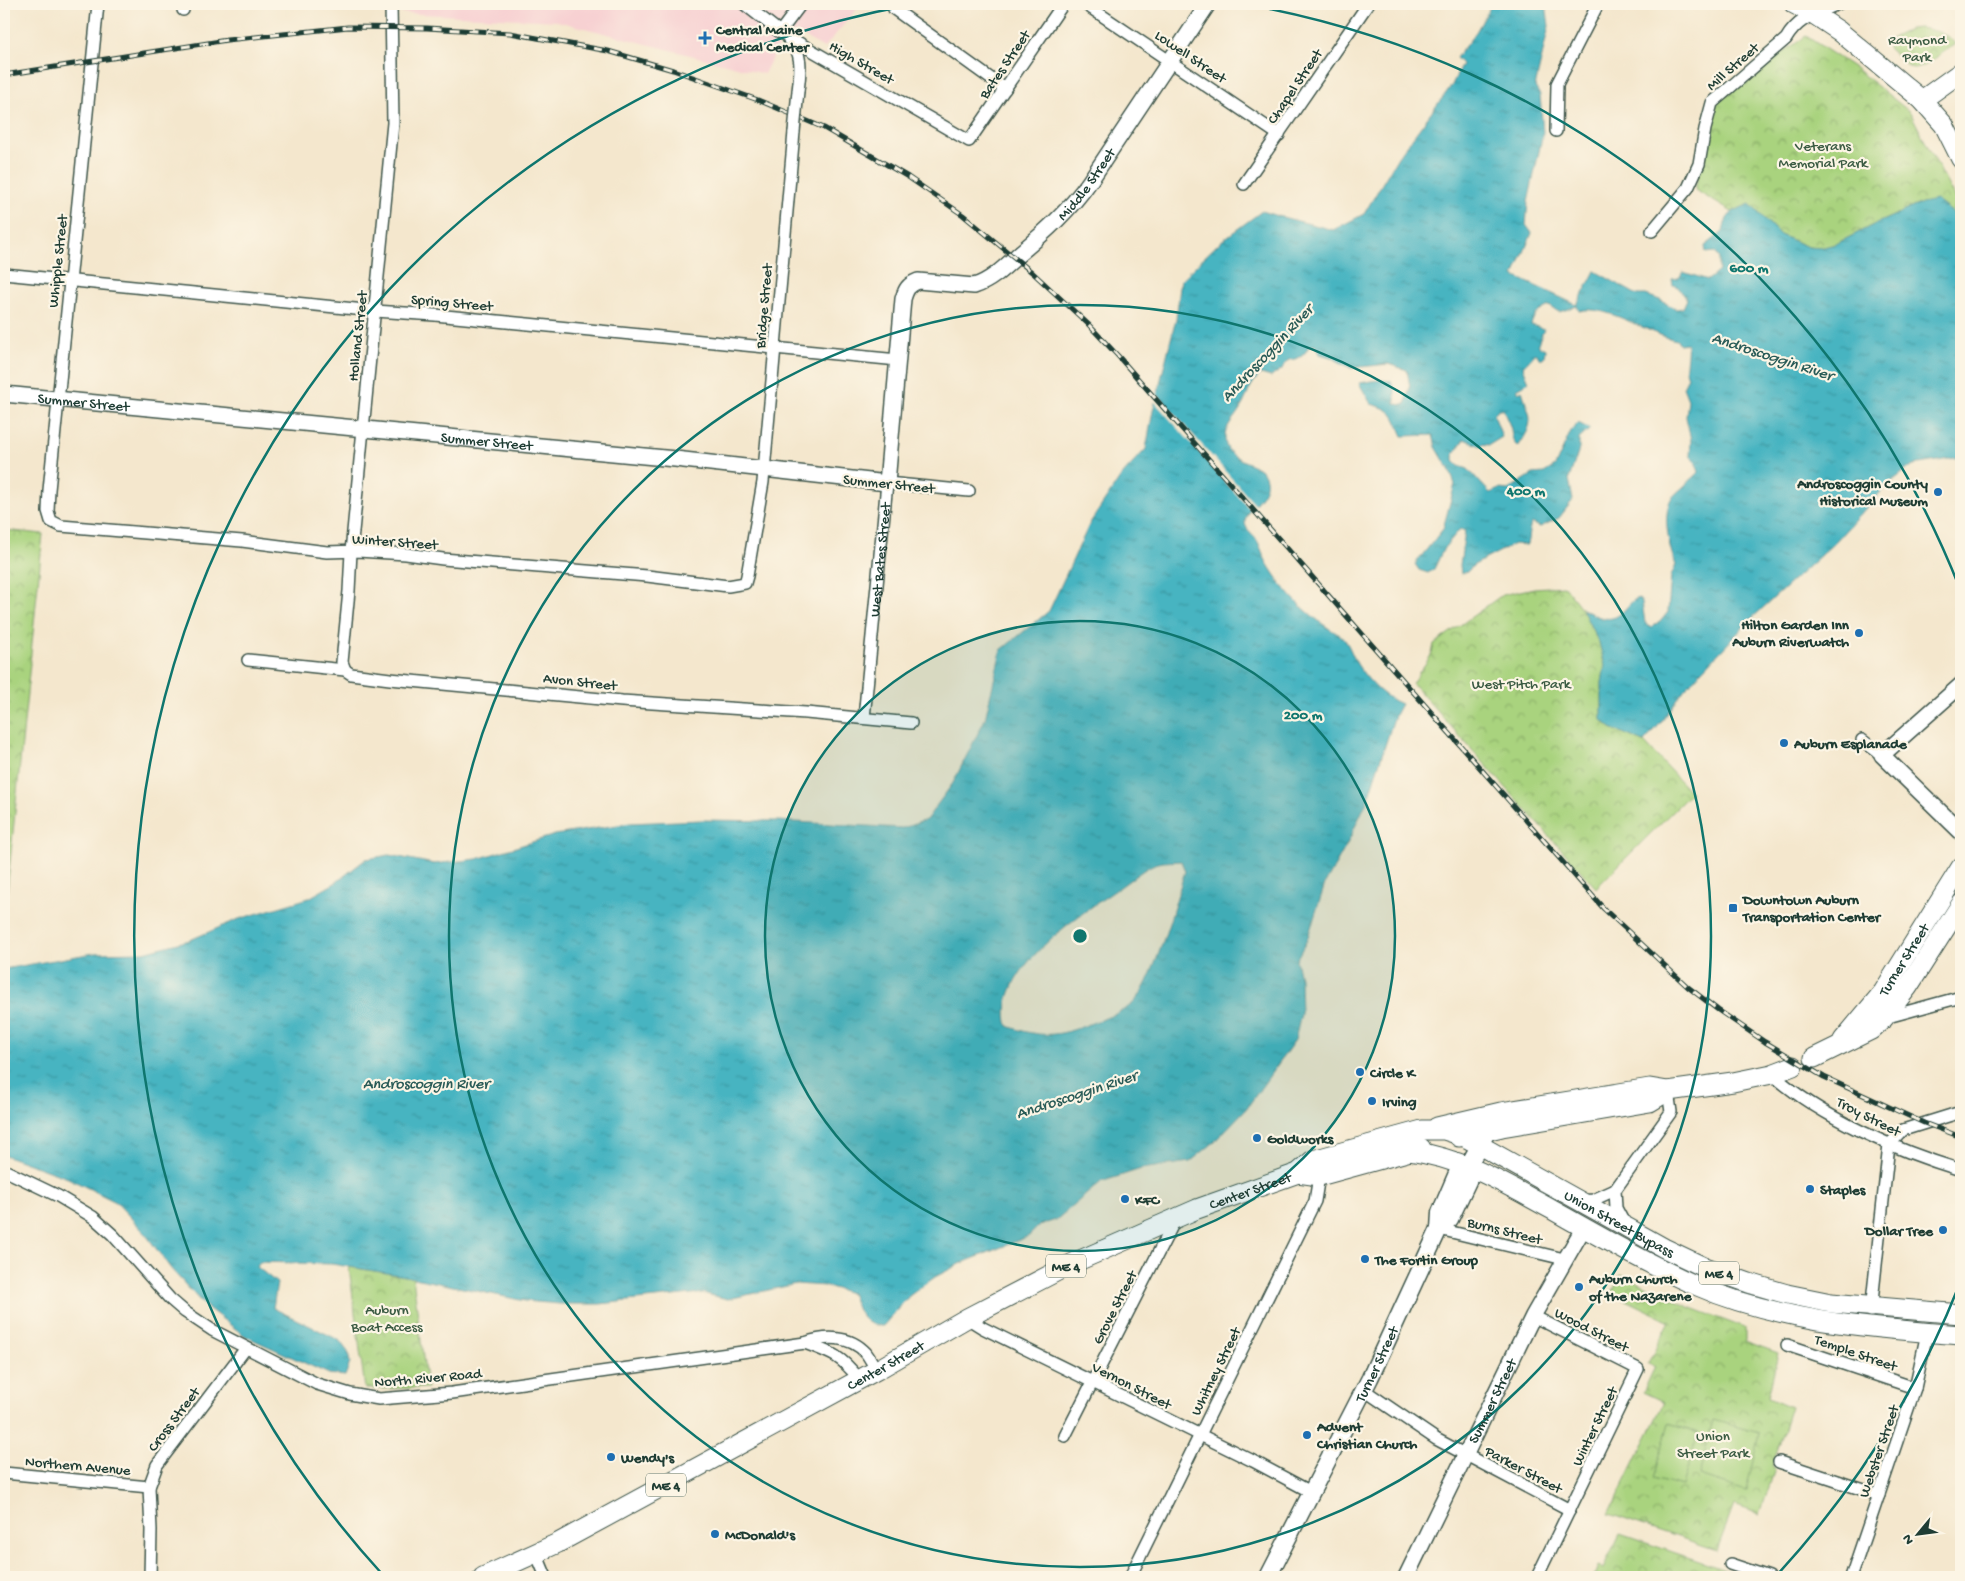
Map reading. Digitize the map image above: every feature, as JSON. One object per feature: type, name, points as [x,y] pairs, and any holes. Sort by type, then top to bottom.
[{"type":"highway","points":[[1794,4],[1815,15],[1874,58],[1922,100],[1944,125],[1961,159]]},
{"type":"highway","points":[[1922,100],[1961,72]]},
{"type":"highway","name":"Turner Street","points":[[1839,1045],[1883,992],[1961,867]]},
{"type":"highway","name":"Turner Street","points":[[1814,1058],[1871,1030],[1884,1018],[1908,987],[1961,904]]},
{"type":"highway","points":[[1422,1130],[1497,1113],[1650,1088],[1668,1091],[1772,1074],[1793,1066]]},
{"type":"highway","points":[[1410,1151],[1650,1102],[1668,1091]]},
{"type":"highway","name":"Center Street","points":[[483,1577],[536,1553],[651,1493],[877,1370],[967,1318],[1071,1264],[1176,1218],[1298,1173],[1313,1160],[1422,1130],[1444,1130],[1477,1137]]},
{"type":"highway","name":"Union Street Bypass","points":[[1477,1137],[1580,1202],[1664,1248],[1704,1267],[1787,1294],[1831,1303],[1961,1314]]},
{"type":"highway","name":"Center Street","points":[[1298,1173],[1319,1176],[1410,1151],[1445,1158],[1468,1166]]},
{"type":"highway","name":"Union Street Bypass","points":[[1468,1166],[1490,1175],[1653,1265],[1733,1300],[1782,1314],[1869,1328],[1961,1336]]},
{"type":"main road","name":"Turner Street","points":[[1268,1577],[1364,1390],[1439,1229],[1450,1219],[1470,1176],[1468,1166],[1477,1137],[1497,1113]]},
{"type":"street","name":"Whipple Street","points":[[51,521],[48,511],[49,490],[98,4]]},
{"type":"street","name":"Holland Street","points":[[345,670],[342,662],[351,552],[393,123],[391,4]]},
{"type":"street","name":"High Street","points":[[744,4],[780,32],[969,141]]},
{"type":"street","points":[[780,32],[801,4]]},
{"type":"street","points":[[890,4],[901,15],[1006,89]]},
{"type":"street","name":"Bates Street","points":[[969,141],[1063,4]]},
{"type":"street","name":"Lowell Street","points":[[1085,4],[1171,60],[1279,135]]},
{"type":"street","name":"Middle Street","points":[[910,284],[922,281],[974,286],[981,284],[1003,269],[1053,225],[1077,199],[1208,4]]},
{"type":"street","name":"Chapel Street","points":[[1244,184],[1368,4]]},
{"type":"street","points":[[1556,131],[1557,84],[1598,4]]},
{"type":"street","name":"Mill Street","points":[[1652,231],[1688,188],[1699,164],[1712,103],[1786,39],[1793,27],[1803,19],[1838,4]]},
{"type":"street","name":"Bridge Street","points":[[739,584],[744,583],[747,576],[765,469],[798,91],[800,64],[798,51],[794,44],[780,32]]},
{"type":"street","name":"Spring Street","points":[[4,274],[375,312],[445,316],[898,360]]},
{"type":"street","name":"West Bates Street","points":[[864,718],[903,299],[910,284]]},
{"type":"street","name":"Summer Street","points":[[4,394],[969,490]]},
{"type":"street","name":"Winter Street","points":[[51,521],[61,526],[242,541],[327,552],[406,554],[443,559],[626,574],[710,585],[734,586],[739,584]]},
{"type":"street","name":"Avon Street","points":[[248,660],[345,670],[351,674],[390,679],[622,701],[672,703],[911,723]]},
{"type":"street","points":[[1882,755],[1961,685]]},
{"type":"street","points":[[1862,740],[1882,755],[1961,832]]},
{"type":"street","points":[[1884,1018],[1961,997]]},
{"type":"street","name":"Troy Street","points":[[1772,1074],[1805,1100],[1889,1145],[1961,1170]]},
{"type":"street","points":[[1580,1202],[1593,1200],[1614,1190],[1671,1112],[1668,1091]]},
{"type":"street","points":[[1869,1328],[1889,1145],[1903,1130],[1961,1112]]},
{"type":"street","name":"North River Road","points":[[4,1170],[58,1196],[93,1217],[113,1235],[180,1308],[212,1330],[317,1384],[350,1394],[379,1398],[452,1393],[561,1376],[805,1343],[818,1338],[846,1341],[866,1353],[877,1370]]},
{"type":"street","name":"Whitney Street","points":[[1130,1577],[1315,1201],[1319,1176]]},
{"type":"street","points":[[1614,1190],[1616,1208],[1627,1228]]},
{"type":"street","name":"Grove Street","points":[[1065,1436],[1176,1218]]},
{"type":"street","name":"Summer Street","points":[[1406,1577],[1533,1316],[1584,1227]]},
{"type":"street","name":"Burns Street","points":[[1439,1229],[1564,1260]]},
{"type":"street","name":"Wood Street","points":[[1533,1316],[1638,1369]]},
{"type":"street","name":"Vernon Street","points":[[967,1318],[983,1328],[1311,1492]]},
{"type":"street","name":"Webster Street","points":[[1850,1577],[1915,1388],[1927,1333]]},
{"type":"street","name":"North River Road","points":[[805,1343],[835,1354],[859,1379]]},
{"type":"street","name":"Temple Street","points":[[1787,1345],[1915,1388]]},
{"type":"street","name":"Cross Street","points":[[150,1577],[151,1530],[149,1487],[157,1465],[246,1348]]},
{"type":"street","name":"Winter Street","points":[[1537,1577],[1638,1369]]},
{"type":"street","name":"Parker Street","points":[[1364,1390],[1436,1439],[1570,1510]]},
{"type":"street","points":[[1779,1462],[1879,1495]]},
{"type":"street","name":"Northern Avenue","points":[[4,1473],[149,1487]]},
{"type":"street","points":[[536,1553],[546,1577]]},
{"type":"street","points":[[1730,1564],[1769,1577]]},
{"type":"shaded area","name":"Central Maine Medical Center","points":[[400,4],[861,4],[824,48],[796,32],[779,44],[764,74],[557,21],[401,13]]},
{"type":"green space","name":"Raymond Park","points":[[1919,28],[1939,32],[1955,44],[1924,66],[1915,69],[1907,65],[1888,48],[1890,39],[1910,29]]},
{"type":"green space","name":"Veterans Memorial Park","points":[[1806,36],[1856,69],[1910,112],[1961,210],[1961,219],[1953,213],[1922,203],[1836,244],[1820,248],[1808,247],[1780,235],[1750,204],[1732,212],[1695,190],[1712,103]]},
{"type":"green space","points":[[4,530],[43,534],[4,922]]},
{"type":"green space","name":"West Pitch Park","points":[[1564,586],[1582,609],[1599,643],[1605,665],[1602,683],[1602,720],[1611,728],[1644,742],[1691,793],[1596,888],[1412,683],[1432,654],[1434,644],[1502,595],[1534,588]]},
{"type":"green space","name":"Auburn Boat Access","points":[[349,1267],[413,1277],[427,1388],[365,1389]]},
{"type":"green space","name":"Union Street Park","points":[[1621,1274],[1689,1307],[1745,1328],[1745,1341],[1778,1353],[1768,1397],[1791,1407],[1772,1467],[1775,1469],[1760,1514],[1734,1505],[1717,1550],[1609,1514],[1664,1402],[1643,1392],[1655,1367],[1648,1363],[1670,1321],[1612,1293]]},
{"type":"green space","points":[[1713,1420],[1759,1433],[1746,1491],[1699,1476]]},
{"type":"green space","points":[[1669,1424],[1698,1433],[1682,1486],[1653,1478]]},
{"type":"green space","points":[[1620,1534],[1734,1573],[1733,1577],[1594,1577],[1598,1567],[1603,1569]]},
{"type":"water","name":"Androscoggin River","points":[[1492,4],[1546,4],[1549,26],[1535,87],[1540,95],[1543,133],[1528,202],[1526,225],[1532,233],[1514,276],[1577,305],[1595,271],[1637,295],[1646,295],[1660,300],[1676,309],[1683,308],[1687,299],[1678,287],[1673,285],[1672,279],[1679,278],[1683,272],[1708,280],[1719,271],[1719,258],[1715,252],[1706,253],[1705,246],[1723,232],[1726,221],[1731,214],[1750,204],[1780,235],[1808,247],[1820,248],[1836,244],[1922,203],[1936,200],[1961,219],[1961,457],[1913,465],[1887,485],[1834,543],[1752,618],[1684,690],[1659,725],[1644,742],[1611,728],[1602,720],[1602,683],[1605,665],[1599,643],[1582,609],[1600,617],[1616,617],[1639,598],[1642,602],[1645,623],[1651,627],[1660,622],[1668,612],[1671,576],[1676,565],[1668,532],[1668,506],[1672,497],[1699,472],[1695,461],[1690,456],[1691,440],[1686,417],[1688,400],[1683,387],[1688,377],[1686,369],[1687,343],[1679,344],[1677,340],[1602,311],[1579,311],[1577,306],[1559,312],[1549,306],[1537,313],[1531,325],[1544,329],[1538,343],[1539,346],[1545,349],[1544,357],[1540,359],[1536,353],[1523,367],[1529,382],[1517,389],[1519,392],[1522,390],[1530,416],[1527,432],[1518,447],[1513,441],[1510,426],[1503,409],[1498,409],[1494,415],[1502,437],[1489,445],[1482,444],[1481,446],[1464,439],[1454,454],[1454,461],[1459,466],[1468,469],[1490,493],[1499,489],[1508,490],[1533,474],[1544,473],[1555,466],[1571,431],[1578,423],[1590,429],[1579,439],[1579,449],[1569,479],[1573,500],[1559,518],[1540,527],[1532,523],[1527,545],[1514,544],[1461,574],[1460,565],[1465,531],[1460,529],[1444,548],[1434,569],[1428,573],[1419,570],[1415,564],[1443,529],[1455,484],[1449,469],[1436,447],[1433,435],[1403,436],[1393,415],[1379,406],[1371,404],[1359,383],[1379,380],[1391,381],[1395,391],[1395,404],[1405,405],[1410,387],[1407,370],[1388,364],[1351,368],[1331,357],[1320,354],[1315,345],[1309,346],[1296,359],[1288,360],[1282,369],[1271,377],[1261,374],[1256,379],[1243,404],[1227,428],[1225,436],[1226,445],[1230,452],[1258,468],[1266,479],[1264,492],[1246,517],[1246,527],[1257,540],[1273,573],[1291,596],[1317,620],[1343,638],[1357,664],[1371,682],[1388,697],[1401,704],[1395,715],[1367,801],[1347,844],[1325,884],[1307,940],[1296,960],[1300,978],[1301,1014],[1295,1040],[1246,1109],[1212,1144],[1190,1162],[1141,1169],[1101,1182],[1056,1220],[1040,1225],[1029,1236],[962,1263],[935,1277],[909,1296],[883,1326],[870,1323],[861,1316],[851,1293],[826,1286],[796,1284],[728,1299],[701,1293],[600,1304],[560,1304],[525,1301],[405,1276],[332,1264],[260,1262],[257,1267],[277,1283],[273,1308],[339,1340],[348,1352],[350,1363],[345,1376],[329,1374],[245,1336],[204,1305],[171,1269],[144,1232],[116,1202],[68,1178],[4,1155],[4,969],[94,953],[144,952],[190,940],[239,919],[309,898],[335,883],[366,859],[389,855],[434,864],[477,859],[555,835],[630,823],[702,820],[777,821],[903,828],[926,820],[953,783],[985,719],[1001,650],[1049,611],[1090,523],[1122,475],[1146,449],[1153,411],[1176,319],[1181,280],[1220,242],[1262,211],[1333,230],[1364,214],[1398,157],[1452,85],[1462,64],[1456,58],[1476,32]],"holes":[[[1181,861],[1185,871],[1155,963],[1147,982],[1131,1005],[1105,1018],[1058,1034],[1030,1033],[1008,1026],[1007,1005],[1013,985],[1026,965],[1043,946],[1083,913],[1154,864]]]},
{"type":"pier","points":[[1155,392],[1257,507],[1252,512],[1153,400]]},
{"type":"railway","points":[[4,75],[227,40],[348,27],[427,28],[510,33],[608,51],[673,70],[758,100],[824,128],[908,177],[963,215],[1033,273],[1088,324],[1604,909],[1688,987],[1765,1042],[1824,1077],[1924,1123],[1961,1137]]},
{"type":"place","name":"Central Maine Medical Center","points":[[705,38]]},
{"type":"place","name":"Androscoggin County Historical Museum","points":[[1938,492]]},
{"type":"place","name":"Hilton Garden Inn Auburn Riverwatch","points":[[1859,633]]},
{"type":"place","name":"Auburn Esplanade","points":[[1784,743]]},
{"type":"place","name":"Downtown Auburn Transportation Center","points":[[1733,908]]},
{"type":"place","name":"Circle K","points":[[1360,1072]]},
{"type":"place","name":"Irving","points":[[1372,1101]]},
{"type":"place","name":"Goldworks","points":[[1257,1138]]},
{"type":"place","name":"Staples","points":[[1810,1189]]},
{"type":"place","name":"KFC","points":[[1125,1199]]},
{"type":"place","name":"Dollar Tree","points":[[1943,1230]]},
{"type":"place","name":"The Fortin Group","points":[[1365,1259]]},
{"type":"place","name":"Auburn Church of the Nazarene","points":[[1579,1287]]},
{"type":"place","name":"Advent Christian Church","points":[[1307,1435]]},
{"type":"place","name":"Wendy's","points":[[611,1457]]},
{"type":"place","name":"McDonald's","points":[[715,1534]]}]
